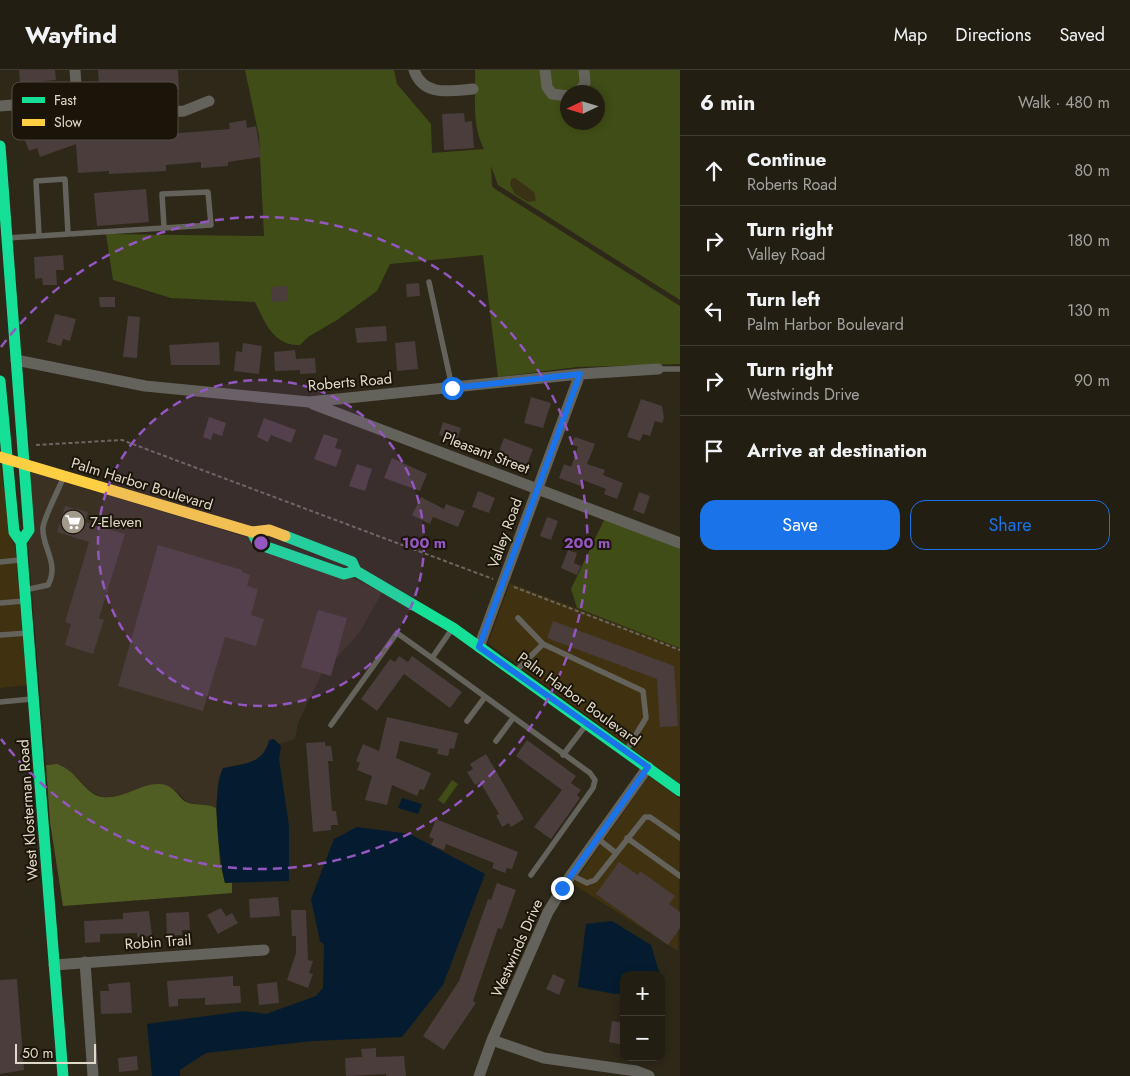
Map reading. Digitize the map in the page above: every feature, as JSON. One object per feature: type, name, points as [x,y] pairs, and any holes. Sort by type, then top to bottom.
[{"type":"main road","points":[[0,146],[29,530],[21,542]]},
{"type":"main road","name":"West Klosterman Road","points":[[0,381],[3,458],[8,500],[14,532],[21,542],[26,595],[62,1076]]},
{"type":"main road","name":"Palm Harbor Boulevard","points":[[3,458],[252,532],[269,530],[352,562],[356,571],[453,628],[516,671],[680,791]]},
{"type":"main road","name":"Palm Harbor Boulevard","points":[[252,532],[258,544],[344,574],[356,571]]},
{"type":"street","points":[[414,70],[417,79],[431,89],[440,92],[474,89]]},
{"type":"street","points":[[545,70],[547,87],[552,94],[560,95]]},
{"type":"street","points":[[584,70],[584,85]]},
{"type":"street","points":[[178,111],[184,111],[209,101]]},
{"type":"street","name":"Roberts Road","points":[[16,360],[145,386],[309,402],[580,374],[658,369]]},
{"type":"street","name":"Valley Road","points":[[479,647],[580,374]]},
{"type":"street","name":"Pleasant Street","points":[[309,402],[680,543]]},
{"type":"street","name":"Westwinds Drive","points":[[479,1076],[492,1040],[544,920],[571,875],[648,767]]},
{"type":"street","name":"Robin Trail","points":[[54,965],[264,950]]},
{"type":"street","points":[[85,962],[93,1076]]},
{"type":"street","points":[[492,1040],[544,1058],[636,1071],[649,1076]]},
{"type":"lane","points":[[39,235],[36,181],[65,179],[68,233]]},
{"type":"lane","points":[[7,238],[211,225],[208,192],[162,194],[164,227]]},
{"type":"lane","points":[[429,282],[452,388]]},
{"type":"lane","points":[[658,369],[680,369]]},
{"type":"lane","points":[[0,603],[26,595],[48,585],[51,578],[51,560],[43,528],[64,476]]},
{"type":"lane","points":[[29,530],[43,528]]},
{"type":"lane","points":[[0,562],[22,560]]},
{"type":"lane","points":[[518,618],[543,644],[643,691],[646,718],[626,751]]},
{"type":"lane","points":[[432,658],[453,628]]},
{"type":"lane","points":[[0,635],[29,633]]},
{"type":"lane","points":[[332,725],[397,633],[563,756],[590,773],[595,780],[593,788],[531,874]]},
{"type":"lane","points":[[516,671],[543,644]]},
{"type":"lane","points":[[467,721],[485,697]]},
{"type":"lane","points":[[0,702],[34,698]]},
{"type":"lane","points":[[496,741],[513,718]]},
{"type":"lane","points":[[563,756],[588,723]]},
{"type":"lane","points":[[571,875],[591,882],[595,880],[640,821],[650,817],[680,838]]},
{"type":"lane","points":[[597,838],[616,853]]},
{"type":"lane","points":[[627,838],[680,876]]},
{"type":"path","points":[[23,441],[38,446],[108,440],[128,442],[680,650]]},
{"type":"shaded area","points":[[0,463],[13,544],[15,545],[27,685],[0,688]]},
{"type":"shaded area","points":[[31,472],[265,543],[324,566],[382,592],[360,632],[321,675],[298,723],[295,739],[279,744],[274,739],[263,754],[254,762],[231,766],[219,777],[216,808],[187,802],[177,791],[142,787],[120,796],[103,797],[89,791],[78,778],[57,764],[46,764],[28,545]]},
{"type":"shaded area","points":[[510,583],[680,648],[680,784],[488,643]]},
{"type":"shaded area","points":[[649,776],[680,799],[678,951],[573,884]]},
{"type":"green space","points":[[245,70],[394,70],[397,84],[431,124],[432,153],[484,149],[477,130],[475,70],[680,70],[680,300],[498,185],[491,166],[492,186],[495,189],[680,306],[680,364],[577,367],[498,377],[483,255],[390,264],[377,291],[337,320],[308,337],[300,345],[291,344],[283,342],[271,331],[255,302],[171,298],[113,280],[106,234],[264,236],[259,136]]},
{"type":"green space","points":[[604,520],[680,544],[680,648],[577,608],[571,589]]},
{"type":"green space","points":[[57,764],[71,772],[90,792],[102,797],[117,796],[144,786],[158,784],[172,788],[186,802],[216,808],[220,863],[225,883],[232,881],[232,893],[63,906],[50,822],[46,765]]},
{"type":"green space","points":[[452,780],[458,784],[444,804],[438,800]]},
{"type":"sand","points":[[515,178],[534,192],[536,201],[528,202],[515,194],[510,185],[511,179]]},
{"type":"water","points":[[274,739],[281,746],[279,759],[289,826],[289,881],[225,883],[217,824],[219,779],[223,768],[252,762],[263,754],[269,740]]},
{"type":"water","points":[[402,798],[422,804],[418,814],[398,808]]},
{"type":"water","points":[[357,827],[410,834],[485,874],[443,985],[402,1037],[313,1041],[206,1053],[180,1070],[180,1076],[152,1076],[147,1024],[244,1011],[266,1014],[316,996],[323,988],[324,945],[320,941],[311,899],[334,839]]},
{"type":"water","points":[[612,921],[651,945],[659,971],[620,971],[620,993],[578,987],[586,924]]},
{"type":"building","points":[[19,70],[55,70],[56,80],[20,82]]},
{"type":"building","points":[[98,70],[178,70],[179,89],[178,82],[99,82]]},
{"type":"building","points":[[464,113],[465,122],[472,121],[474,148],[444,150],[442,114]]},
{"type":"building","points":[[246,120],[247,128],[256,126],[261,157],[228,162],[228,166],[201,168],[201,162],[166,165],[166,171],[109,174],[109,171],[78,173],[76,144],[40,157],[37,148],[29,151],[25,140],[178,140],[178,133],[230,129],[229,123]]},
{"type":"building","points":[[146,189],[149,222],[97,226],[94,193]]},
{"type":"building","points":[[63,255],[64,270],[56,270],[57,285],[43,285],[42,278],[35,279],[34,257]]},
{"type":"building","points":[[419,283],[420,296],[407,297],[406,284]]},
{"type":"building","points":[[287,286],[288,301],[272,302],[271,287]]},
{"type":"building","points":[[99,297],[115,297],[115,307],[100,307]]},
{"type":"building","points":[[55,314],[76,319],[70,341],[63,339],[61,346],[47,342]]},
{"type":"building","points":[[128,316],[140,317],[137,358],[123,357]]},
{"type":"building","points":[[386,326],[387,341],[357,343],[355,328]]},
{"type":"building","points":[[415,341],[418,369],[397,371],[395,343]]},
{"type":"building","points":[[219,342],[220,365],[171,365],[169,345]]},
{"type":"building","points":[[243,343],[262,346],[259,374],[234,371],[236,351],[242,352]]},
{"type":"building","points":[[295,350],[296,359],[315,358],[316,373],[300,374],[300,370],[275,371],[274,352]]},
{"type":"building","points":[[531,397],[551,403],[543,428],[524,423]]},
{"type":"building","points":[[641,399],[662,406],[664,418],[662,423],[655,421],[650,436],[643,434],[640,441],[627,437]]},
{"type":"building","points":[[209,417],[226,423],[222,436],[213,433],[211,440],[203,437]]},
{"type":"building","points":[[264,418],[296,430],[291,443],[271,435],[268,442],[257,437]]},
{"type":"building","points":[[443,422],[461,428],[457,440],[439,435]]},
{"type":"building","points":[[324,434],[338,439],[335,448],[342,450],[336,467],[314,459]]},
{"type":"building","points":[[575,437],[595,444],[587,464],[605,470],[603,475],[623,483],[617,499],[604,494],[606,489],[583,480],[581,486],[559,478],[564,464],[571,467],[578,447],[571,444]]},
{"type":"building","points":[[504,438],[533,449],[527,465],[498,454]]},
{"type":"building","points":[[392,458],[427,474],[420,491],[384,478]]},
{"type":"building","points":[[357,464],[372,469],[365,491],[349,486]]},
{"type":"building","points":[[478,491],[495,498],[489,513],[472,507]]},
{"type":"building","points":[[639,492],[650,496],[644,514],[633,510]]},
{"type":"building","points":[[421,497],[444,509],[446,504],[465,511],[458,527],[433,517],[430,524],[412,515]]},
{"type":"building","points":[[65,506],[88,512],[85,522],[125,534],[99,618],[104,620],[93,654],[65,645],[71,624],[65,622],[89,542],[57,532]]},
{"type":"building","points":[[547,517],[558,521],[551,540],[540,536]]},
{"type":"building","points":[[158,545],[242,570],[242,572],[250,575],[247,586],[258,589],[251,615],[264,619],[256,646],[225,637],[203,711],[118,686]]},
{"type":"building","points":[[568,550],[577,553],[574,563],[581,566],[577,575],[561,568]]},
{"type":"building","points":[[318,610],[347,618],[331,676],[301,667]]},
{"type":"building","points":[[553,621],[674,666],[678,726],[660,727],[657,679],[547,638]]},
{"type":"building","points":[[399,656],[408,662],[412,656],[462,692],[450,708],[404,674],[377,711],[361,699],[390,659],[395,662]]},
{"type":"building","points":[[387,717],[458,733],[454,749],[450,748],[448,756],[437,754],[438,749],[400,741],[396,758],[431,773],[424,790],[420,789],[417,796],[392,785],[387,805],[365,800],[372,776],[357,770],[360,763],[356,761],[363,744],[379,751]]},
{"type":"building","points":[[527,740],[576,776],[571,783],[581,790],[577,795],[580,798],[551,839],[534,827],[562,790],[516,756]]},
{"type":"building","points":[[325,742],[325,746],[331,746],[333,761],[328,761],[332,811],[336,811],[338,825],[331,825],[331,830],[313,832],[306,743]]},
{"type":"building","points":[[486,754],[524,819],[511,827],[509,823],[502,827],[496,815],[499,814],[480,782],[475,785],[467,772],[473,769],[470,764]]},
{"type":"building","points":[[436,819],[518,852],[512,869],[507,868],[505,873],[492,868],[494,863],[446,844],[444,850],[431,845],[434,839],[429,837]]},
{"type":"building","points":[[619,862],[638,875],[640,871],[675,896],[669,904],[680,912],[680,928],[668,945],[596,894]]},
{"type":"building","points":[[497,883],[516,890],[502,929],[498,928],[473,1001],[476,1003],[444,1050],[423,1036],[459,981],[488,899],[491,900]]},
{"type":"building","points":[[278,897],[280,916],[250,918],[249,899]]},
{"type":"building","points":[[221,908],[226,916],[232,913],[238,923],[218,934],[207,915]]},
{"type":"building","points":[[291,910],[306,910],[308,960],[313,961],[309,973],[313,974],[308,988],[287,980],[296,953],[296,936],[292,936]]},
{"type":"building","points":[[149,911],[152,936],[137,937],[137,933],[100,934],[100,942],[85,943],[84,921],[123,919],[123,913]]},
{"type":"building","points":[[189,912],[190,930],[182,930],[182,935],[167,936],[166,913]]},
{"type":"building","points":[[553,974],[565,980],[559,995],[546,989]]},
{"type":"building","points":[[233,976],[233,986],[240,986],[241,1003],[205,1005],[205,998],[178,999],[178,1006],[169,1007],[167,981]]},
{"type":"building","points":[[17,979],[24,1070],[0,1074],[0,980]]},
{"type":"building","points":[[130,982],[132,1013],[101,1014],[100,991],[109,991],[108,984]]},
{"type":"building","points":[[277,982],[279,1003],[259,1005],[257,984]]},
{"type":"building","points":[[612,1021],[620,1022],[620,1044],[609,1042]]},
{"type":"building","points":[[376,1048],[376,1057],[404,1056],[406,1076],[386,1076],[386,1074],[346,1076],[345,1058],[362,1057],[361,1049]]},
{"type":"building","points":[[137,1056],[138,1070],[119,1072],[118,1058]]},
{"type":"traffic: fast","points":[[0,146],[29,530],[21,542]]},
{"type":"traffic: fast","points":[[0,381],[14,532],[21,542],[63,1076]]},
{"type":"traffic: fast","points":[[252,532],[258,544],[344,574],[356,571]]},
{"type":"traffic: fast","points":[[285,536],[352,562],[356,571],[453,628],[680,791]]},
{"type":"traffic: slow","points":[[0,457],[252,532],[269,530],[285,536]]},
{"type":"place","name":"7-Eleven","points":[[73,522]]},
{"type":"route","points":[[452,388],[580,374],[479,647],[516,671],[648,767],[562,888]]}]
